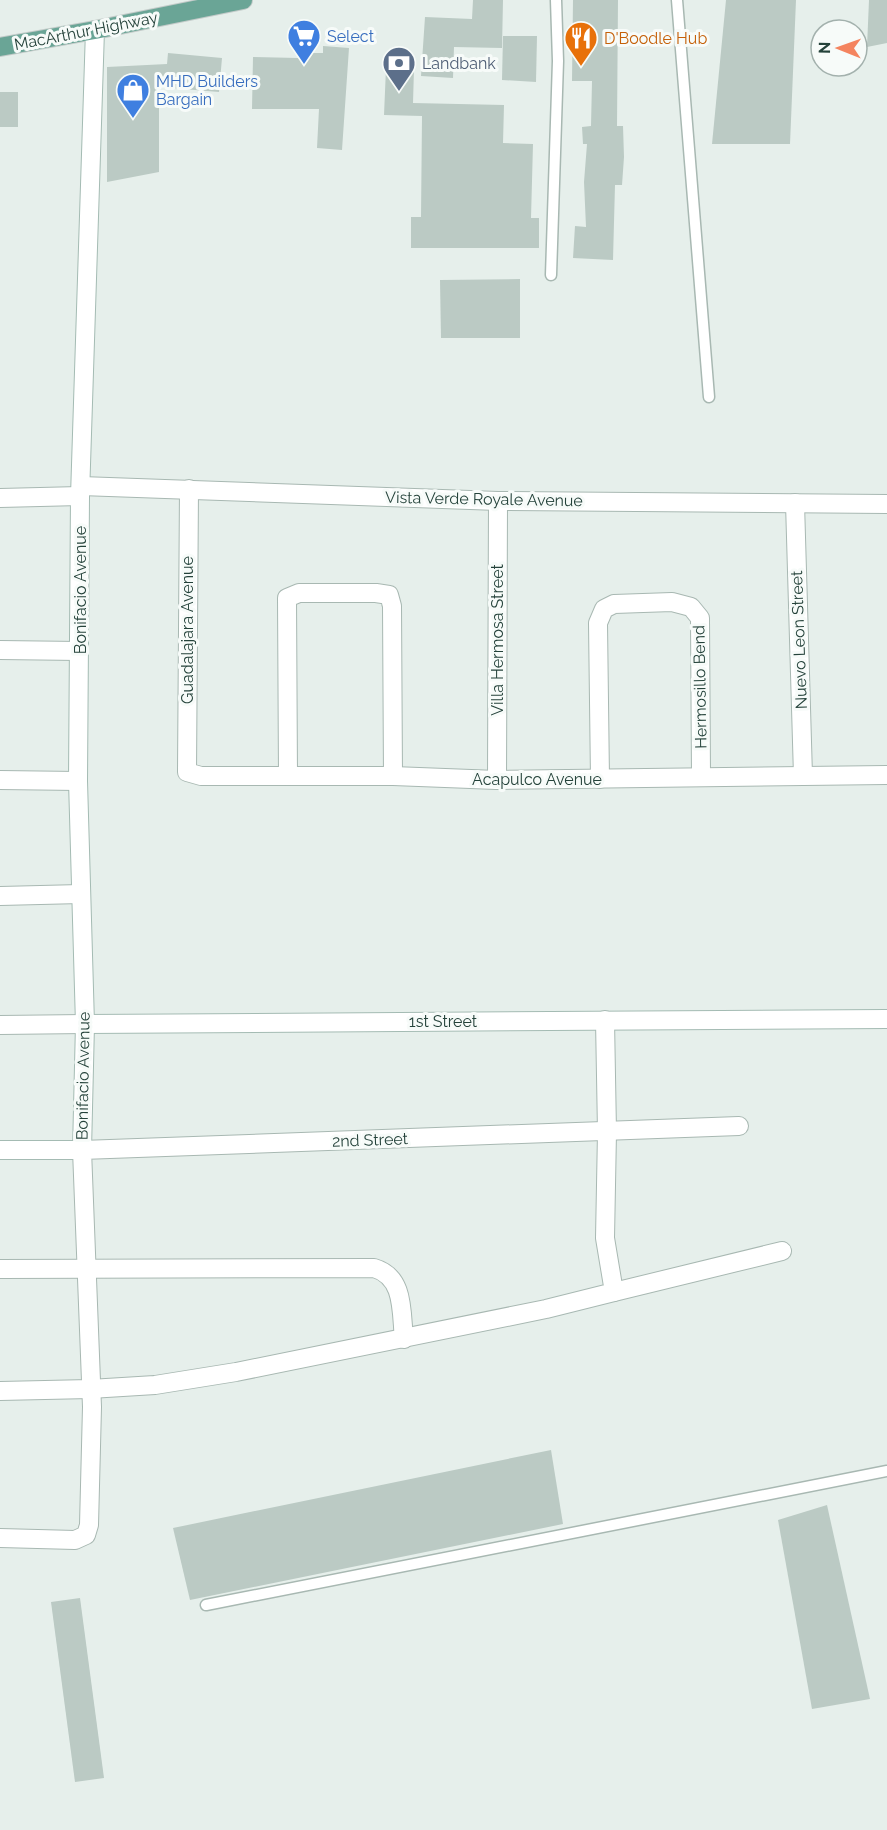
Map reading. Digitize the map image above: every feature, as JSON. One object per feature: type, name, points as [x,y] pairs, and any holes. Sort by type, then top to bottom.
[{"type":"main road","name":"MacArthur Highway","points":[[0,47],[95,30],[207,4],[243,0]]},
{"type":"street","name":"Bonifacio Avenue","points":[[0,1538],[82,1539],[86,1535],[91,1503],[92,1407],[82,1150],[85,1024],[78,781],[80,491],[95,30]]},
{"type":"street","name":"Vista Verde Royale Avenue","points":[[0,498],[80,491],[189,489],[498,501],[887,504]]},
{"type":"street","name":"Guadalajara Avenue","points":[[187,772],[189,489]]},
{"type":"street","name":"Villa Hermosa Street","points":[[497,780],[498,501]]},
{"type":"street","name":"Nuevo Leon Street","points":[[795,503],[803,776]]},
{"type":"street","points":[[288,776],[287,598],[300,593],[321,592],[389,595],[392,606],[393,776]]},
{"type":"street","name":"Hermosillo Bend","points":[[600,779],[598,623],[604,609],[614,604],[672,602],[691,607],[700,618],[701,776]]},
{"type":"street","points":[[0,650],[79,651]]},
{"type":"street","name":"Acapulco Avenue","points":[[187,772],[201,776],[393,776],[497,780],[887,775]]},
{"type":"street","points":[[0,780],[78,781]]},
{"type":"street","points":[[0,896],[81,894]]},
{"type":"street","name":"1st Street","points":[[0,1025],[887,1019]]},
{"type":"street","points":[[605,1020],[607,1132],[605,1238],[614,1292]]},
{"type":"street","name":"2nd Street","points":[[0,1150],[82,1150],[739,1126]]},
{"type":"street","points":[[0,1391],[90,1389],[155,1384],[224,1374],[546,1309],[782,1251]]},
{"type":"street","points":[[0,1269],[374,1268],[384,1271],[399,1291],[404,1339]]},
{"type":"lane","points":[[550,275],[558,61],[556,0]]},
{"type":"lane","points":[[677,0],[709,397]]},
{"type":"lane","points":[[206,1605],[887,1471]]},
{"type":"building","points":[[473,0],[503,0],[502,48],[454,47],[453,78],[421,76],[425,17],[472,19]]},
{"type":"building","points":[[573,0],[618,0],[617,126],[623,126],[624,157],[622,185],[615,185],[613,260],[573,258],[575,226],[586,227],[584,182],[587,144],[583,144],[582,127],[591,126],[592,81],[572,81]]},
{"type":"building","points":[[726,0],[796,0],[790,144],[712,144]]},
{"type":"building","points":[[869,0],[887,0],[887,43],[869,47]]},
{"type":"building","points":[[503,36],[537,36],[536,82],[502,80]]},
{"type":"building","points":[[323,46],[349,48],[342,150],[317,148],[319,109],[252,109],[253,57],[298,58],[298,53],[323,53]]},
{"type":"building","name":"MHD Builders Bargain","points":[[168,53],[222,58],[219,92],[159,87],[159,172],[107,182],[107,67],[167,64]]},
{"type":"building","points":[[386,68],[414,69],[413,103],[504,105],[503,143],[533,144],[531,218],[539,218],[539,248],[411,248],[411,217],[421,217],[422,116],[384,115]]},
{"type":"building","points":[[0,92],[18,92],[18,127],[0,127]]},
{"type":"building","points":[[520,279],[520,338],[441,338],[440,280]]},
{"type":"building","points":[[551,1450],[563,1524],[190,1600],[173,1528]]},
{"type":"building","points":[[827,1505],[870,1699],[812,1709],[778,1520]]},
{"type":"building","points":[[80,1598],[104,1778],[75,1782],[51,1602]]},
{"type":"place","name":"Select","points":[[304,65]]},
{"type":"place","name":"D'Boodle Hub","points":[[581,67]]},
{"type":"place","name":"Landbank","points":[[399,92]]},
{"type":"place","name":"MHD Builders Bargain","points":[[133,119]]}]
